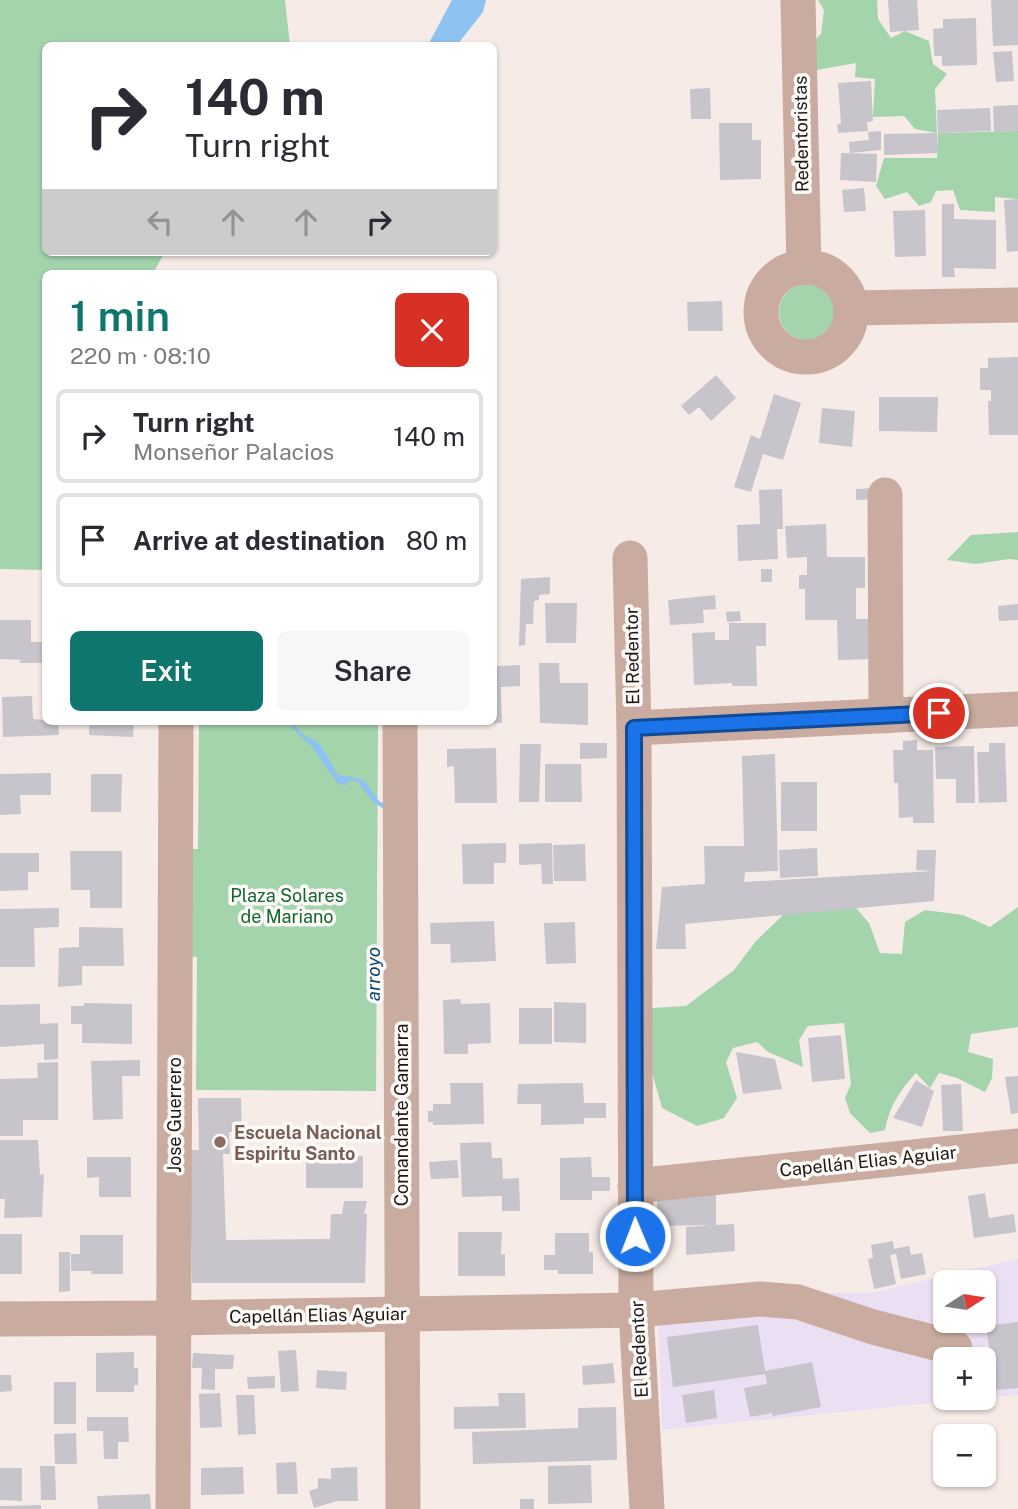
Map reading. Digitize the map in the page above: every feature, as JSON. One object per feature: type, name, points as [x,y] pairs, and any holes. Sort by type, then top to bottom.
[{"type":"street","name":"Redentoristas","points":[[798,0],[804,268]]},
{"type":"street","points":[[818,269],[830,275],[847,295],[850,308],[850,322],[837,345],[814,357],[787,354],[776,346],[762,324],[761,310],[770,285],[792,270],[818,269]]},
{"type":"street","points":[[850,308],[1018,305]]},
{"type":"street","points":[[886,495],[886,716]]},
{"type":"street","name":"El Redentor","points":[[630,558],[634,728],[636,1310],[647,1509]]},
{"type":"street","points":[[634,728],[1018,709]]},
{"type":"street","name":"Jose Guerrero","points":[[173,1509],[176,725]]},
{"type":"street","name":"Comandante Gamarra","points":[[400,725],[403,1509]]},
{"type":"street","name":"Capellán Elias Aguiar","points":[[635,1185],[1018,1146]]},
{"type":"street","name":"Capellán Elias Aguiar","points":[[0,1319],[636,1310],[760,1299],[798,1302],[873,1327],[951,1347]]},
{"type":"shaded area","points":[[1018,1259],[1018,1395],[996,1397],[996,1347],[933,1347],[933,1403],[662,1430],[657,1293],[871,1293],[933,1279],[933,1334],[996,1334],[996,1270],[970,1270]]},
{"type":"green space","points":[[0,0],[285,0],[290,42],[42,42],[42,256],[163,256],[155,270],[42,270],[42,570],[0,569]]},
{"type":"green space","points":[[818,0],[877,0],[878,19],[891,38],[905,31],[929,41],[933,64],[947,74],[935,89],[937,133],[915,129],[904,116],[873,117],[875,79],[855,77],[856,63],[806,72],[807,49],[821,34],[824,10]]},
{"type":"green space","points":[[1018,131],[1018,199],[995,197],[995,212],[960,210],[953,190],[936,191],[931,202],[919,206],[907,192],[885,199],[876,186],[884,158],[937,158],[938,133]]},
{"type":"green space","points":[[802,284],[812,284],[827,292],[833,301],[833,323],[827,332],[812,340],[802,340],[784,328],[779,317],[779,307],[791,289]]},
{"type":"green space","points":[[1018,532],[1018,560],[976,564],[947,560],[971,535]]},
{"type":"green space","name":"Plaza Solares de Mariano","points":[[199,725],[378,725],[376,1091],[196,1090],[197,957],[179,956],[182,849],[198,849]]},
{"type":"green space","points":[[824,905],[856,908],[869,923],[880,953],[902,954],[905,922],[925,910],[963,915],[990,927],[1018,907],[1018,1027],[971,1034],[968,1052],[993,1059],[992,1078],[985,1092],[957,1078],[939,1073],[930,1088],[916,1073],[896,1099],[885,1130],[870,1133],[850,1113],[845,1098],[851,1084],[844,1023],[808,1026],[799,1040],[803,1067],[768,1052],[757,1042],[733,1048],[726,1062],[737,1098],[724,1118],[697,1126],[662,1108],[650,1065],[652,1008],[686,1006],[734,970],[756,941],[783,915]]},
{"type":"water","points":[[452,0],[486,0],[483,12],[459,42],[430,42]]},
{"type":"water","points":[[289,725],[294,725],[304,735],[319,743],[338,775],[364,781],[380,802],[386,804],[388,812],[372,801],[357,781],[338,784],[312,747]]},
{"type":"building","points":[[888,0],[917,0],[919,30],[890,32]]},
{"type":"building","points":[[991,0],[1018,0],[1018,45],[993,46]]},
{"type":"building","points":[[976,18],[977,65],[942,66],[942,56],[934,56],[933,29],[943,28],[943,19]]},
{"type":"building","points":[[1012,51],[1014,81],[996,82],[993,52]]},
{"type":"building","points":[[871,81],[873,121],[867,122],[868,131],[838,133],[837,124],[841,124],[838,83]]},
{"type":"building","points":[[710,88],[711,119],[691,119],[690,89]]},
{"type":"building","points":[[1018,105],[1018,131],[994,132],[993,106]]},
{"type":"building","points":[[990,108],[991,131],[938,133],[937,110]]},
{"type":"building","points":[[719,123],[752,123],[752,140],[761,140],[761,179],[720,180]]},
{"type":"building","points":[[881,131],[881,150],[850,153],[849,142],[869,140],[868,132]]},
{"type":"building","points":[[937,133],[938,153],[884,155],[884,134]]},
{"type":"building","points":[[841,153],[877,154],[876,182],[840,180]]},
{"type":"building","points":[[864,188],[866,211],[844,212],[842,190]]},
{"type":"building","points":[[1018,199],[1018,251],[1007,252],[1004,200]]},
{"type":"building","points":[[942,204],[954,204],[954,219],[996,220],[996,269],[954,268],[955,277],[942,277]]},
{"type":"building","points":[[925,210],[926,256],[895,257],[893,211]]},
{"type":"building","points":[[722,301],[723,331],[688,331],[687,302]]},
{"type":"building","points":[[1018,357],[1018,435],[989,435],[988,401],[991,401],[991,390],[980,390],[980,368],[988,368],[988,358]]},
{"type":"building","points":[[716,375],[736,398],[711,421],[699,407],[689,415],[681,406]]},
{"type":"building","points":[[774,394],[801,403],[783,460],[763,454],[751,492],[734,487],[751,435],[760,439]]},
{"type":"building","points":[[879,397],[938,397],[937,432],[879,431]]},
{"type":"building","points":[[822,408],[855,411],[852,447],[819,443]]},
{"type":"building","points":[[874,488],[874,499],[856,500],[856,489]]},
{"type":"building","points":[[782,489],[783,529],[777,529],[778,559],[738,561],[737,525],[760,524],[759,490]]},
{"type":"building","points":[[826,524],[827,557],[865,557],[865,588],[856,588],[856,619],[873,619],[874,659],[838,660],[837,620],[805,620],[805,589],[799,589],[799,575],[807,575],[807,557],[787,558],[785,526]]},
{"type":"building","points":[[761,569],[772,569],[772,582],[761,582]]},
{"type":"building","points":[[550,577],[550,594],[539,595],[539,600],[534,601],[533,624],[526,624],[525,645],[519,646],[521,579]]},
{"type":"building","points":[[715,595],[716,609],[703,610],[704,623],[670,625],[668,600]]},
{"type":"building","points":[[545,603],[577,603],[576,643],[546,643]]},
{"type":"building","points":[[1018,604],[1018,620],[999,621],[998,606]]},
{"type":"building","points":[[740,611],[741,621],[727,622],[726,612]]},
{"type":"building","points":[[0,620],[31,620],[31,642],[42,642],[42,663],[19,663],[21,660],[0,659]]},
{"type":"building","points":[[729,623],[766,623],[766,646],[756,646],[757,686],[732,686],[732,683],[694,685],[692,633],[715,632],[715,640],[729,640]]},
{"type":"building","points":[[539,663],[559,663],[560,683],[588,683],[588,725],[540,723]]},
{"type":"building","points":[[520,665],[520,686],[501,687],[502,723],[497,723],[497,666]]},
{"type":"building","points":[[32,696],[33,719],[42,720],[42,725],[58,725],[59,735],[3,737],[2,697]]},
{"type":"building","points":[[89,725],[134,725],[133,737],[89,735]]},
{"type":"building","points":[[917,740],[917,750],[933,750],[934,823],[913,823],[913,817],[899,818],[893,750],[903,750],[903,741]]},
{"type":"building","points":[[580,743],[607,743],[607,758],[580,759]]},
{"type":"building","points":[[989,743],[1005,743],[1007,802],[979,803],[977,752],[989,752]]},
{"type":"building","points":[[520,744],[541,744],[539,802],[519,802]]},
{"type":"building","points":[[974,746],[975,803],[956,803],[956,779],[936,779],[935,747]]},
{"type":"building","points":[[496,748],[497,803],[455,803],[454,766],[447,767],[447,749]]},
{"type":"building","points":[[775,754],[778,871],[745,872],[744,882],[933,871],[916,870],[917,850],[936,850],[934,901],[685,924],[686,949],[656,949],[662,887],[705,884],[704,846],[744,846],[742,756]]},
{"type":"building","points":[[545,764],[581,764],[582,802],[545,802]]},
{"type":"building","points":[[51,773],[51,795],[20,795],[21,814],[0,815],[0,774]]},
{"type":"building","points":[[91,774],[122,774],[121,812],[91,812]]},
{"type":"building","points":[[781,782],[817,782],[817,831],[781,831]]},
{"type":"building","points":[[506,843],[506,863],[494,863],[494,884],[463,884],[462,844]]},
{"type":"building","points":[[552,843],[553,884],[542,884],[541,864],[519,865],[519,844]]},
{"type":"building","points":[[585,844],[586,881],[554,881],[553,845]]},
{"type":"building","points":[[817,848],[818,876],[780,878],[779,850]]},
{"type":"building","points":[[70,851],[122,851],[122,908],[90,908],[90,890],[71,890]]},
{"type":"building","points":[[0,853],[39,853],[39,872],[28,872],[28,890],[0,891]]},
{"type":"building","points":[[59,908],[59,927],[34,928],[35,967],[0,967],[0,909]]},
{"type":"building","points":[[494,921],[496,961],[451,963],[450,944],[431,944],[430,923]]},
{"type":"building","points":[[575,922],[576,963],[546,964],[544,923]]},
{"type":"building","points":[[79,927],[123,928],[124,966],[82,966],[82,985],[58,987],[59,948],[79,947]]},
{"type":"building","points":[[460,999],[461,1004],[490,1003],[491,1043],[468,1044],[468,1054],[444,1054],[443,1000]]},
{"type":"building","points":[[554,1002],[586,1003],[586,1043],[554,1042]]},
{"type":"building","points":[[84,1003],[132,1004],[132,1044],[82,1043],[82,1024],[71,1024],[71,1006],[84,1006]]},
{"type":"building","points":[[40,1004],[40,1024],[58,1023],[58,1059],[44,1060],[44,1044],[0,1047],[0,1005]]},
{"type":"building","points":[[519,1008],[552,1008],[552,1044],[519,1044]]},
{"type":"building","points":[[841,1035],[845,1079],[812,1082],[808,1038]]},
{"type":"building","points":[[736,1052],[775,1059],[782,1089],[743,1094]]},
{"type":"building","points":[[140,1060],[140,1076],[122,1076],[123,1119],[93,1120],[91,1061]]},
{"type":"building","points":[[58,1062],[58,1120],[23,1120],[23,1136],[0,1136],[0,1079],[38,1078],[37,1063]]},
{"type":"building","points":[[1018,1076],[1018,1113],[1011,1114],[1005,1077]]},
{"type":"building","points":[[916,1080],[934,1091],[922,1127],[893,1118]]},
{"type":"building","points":[[450,1083],[483,1083],[484,1124],[433,1125],[433,1122],[428,1122],[428,1111],[433,1111],[433,1104],[451,1104]]},
{"type":"building","points":[[583,1083],[584,1103],[606,1103],[606,1118],[584,1118],[584,1124],[541,1125],[541,1104],[517,1104],[518,1084]]},
{"type":"building","points":[[961,1084],[963,1131],[943,1131],[941,1085]]},
{"type":"building","points":[[198,1098],[241,1098],[242,1132],[229,1132],[230,1154],[223,1154],[226,1240],[330,1239],[331,1214],[342,1214],[344,1201],[367,1201],[364,1214],[367,1214],[365,1283],[192,1283],[190,1150],[199,1150]]},
{"type":"building","points":[[0,1140],[38,1140],[40,1175],[44,1174],[42,1217],[4,1218],[5,1199],[0,1199]]},
{"type":"building","points":[[491,1142],[492,1158],[502,1158],[503,1179],[519,1178],[520,1211],[502,1211],[502,1196],[462,1197],[460,1143]]},
{"type":"building","points":[[306,1156],[363,1156],[363,1188],[306,1188]]},
{"type":"building","points":[[87,1157],[131,1157],[131,1197],[99,1197],[99,1177],[87,1178]]},
{"type":"building","points":[[591,1157],[592,1177],[610,1177],[610,1191],[592,1191],[592,1200],[560,1200],[560,1158]]},
{"type":"building","points":[[457,1160],[459,1178],[431,1179],[429,1162]]},
{"type":"building","points":[[657,1189],[716,1189],[716,1225],[734,1224],[735,1251],[686,1255],[686,1227],[712,1225],[658,1226]]},
{"type":"building","points":[[985,1193],[989,1218],[1014,1214],[1016,1232],[974,1238],[968,1196]]},
{"type":"building","points":[[458,1232],[502,1232],[501,1255],[505,1254],[505,1276],[458,1276]]},
{"type":"building","points":[[555,1233],[589,1233],[589,1252],[593,1252],[593,1274],[558,1274],[558,1270],[544,1270],[544,1255],[555,1255]]},
{"type":"building","points":[[0,1234],[22,1234],[22,1274],[0,1274]]},
{"type":"building","points":[[80,1235],[123,1235],[123,1274],[71,1271],[71,1254],[80,1254]]},
{"type":"building","points":[[893,1241],[894,1249],[909,1246],[911,1255],[922,1253],[926,1274],[901,1279],[896,1254],[890,1255],[896,1284],[874,1289],[868,1259],[873,1258],[871,1245]]},
{"type":"building","points":[[59,1252],[70,1252],[70,1291],[59,1292]]},
{"type":"building","points":[[1018,1322],[1018,1388],[996,1390],[996,1347],[989,1347],[987,1334],[996,1334],[996,1325]]},
{"type":"building","points":[[758,1325],[765,1371],[812,1362],[821,1407],[773,1416],[772,1413],[750,1417],[744,1388],[767,1384],[765,1374],[673,1387],[667,1337]]},
{"type":"building","points":[[296,1350],[299,1391],[281,1392],[278,1351]]},
{"type":"building","points":[[134,1352],[138,1385],[134,1385],[134,1392],[96,1392],[96,1353]]},
{"type":"building","points":[[193,1353],[234,1355],[233,1369],[215,1369],[215,1390],[201,1389],[202,1368],[192,1368]]},
{"type":"building","points":[[613,1363],[615,1383],[583,1385],[582,1366]]},
{"type":"building","points":[[317,1370],[347,1372],[346,1390],[316,1388]]},
{"type":"building","points":[[0,1375],[11,1375],[12,1391],[0,1392]]},
{"type":"building","points":[[275,1376],[275,1388],[248,1389],[247,1377]]},
{"type":"building","points":[[54,1382],[76,1382],[76,1424],[54,1424]]},
{"type":"building","points":[[714,1390],[717,1418],[686,1423],[682,1395]]},
{"type":"building","points":[[220,1393],[222,1427],[200,1428],[199,1394]]},
{"type":"building","points":[[498,1393],[525,1393],[526,1428],[454,1429],[454,1407],[499,1406]]},
{"type":"building","points":[[236,1395],[254,1395],[256,1434],[238,1435]]},
{"type":"building","points":[[616,1407],[617,1460],[473,1464],[472,1432],[578,1428],[578,1408]]},
{"type":"building","points":[[87,1417],[128,1417],[129,1442],[118,1442],[118,1459],[104,1459],[103,1431],[87,1431]]},
{"type":"building","points":[[76,1433],[77,1464],[55,1464],[54,1434]]},
{"type":"building","points":[[296,1462],[298,1494],[277,1494],[276,1463]]},
{"type":"building","points":[[591,1465],[592,1503],[548,1504],[548,1466]]},
{"type":"building","points":[[40,1466],[55,1466],[56,1500],[41,1500]]},
{"type":"building","points":[[243,1467],[244,1494],[201,1495],[201,1468]]},
{"type":"building","points":[[357,1467],[358,1501],[337,1501],[314,1508],[309,1491],[318,1488],[318,1478],[331,1479],[331,1468]]},
{"type":"building","points":[[0,1468],[22,1468],[22,1501],[0,1500]]},
{"type":"building","points":[[150,1494],[151,1509],[98,1509],[97,1496]]},
{"type":"building","points":[[520,1499],[534,1499],[534,1509],[520,1509]]},
{"type":"building","points":[[41,1505],[41,1509],[0,1509],[0,1506]]},
{"type":"place","name":"Escuela Nacional Espiritu Santo","points":[[220,1142]]},
{"type":"route","points":[[635,1236],[634,728],[939,713]]},
{"type":"water label","name":"arroyo","points":[[373,974]]}]
